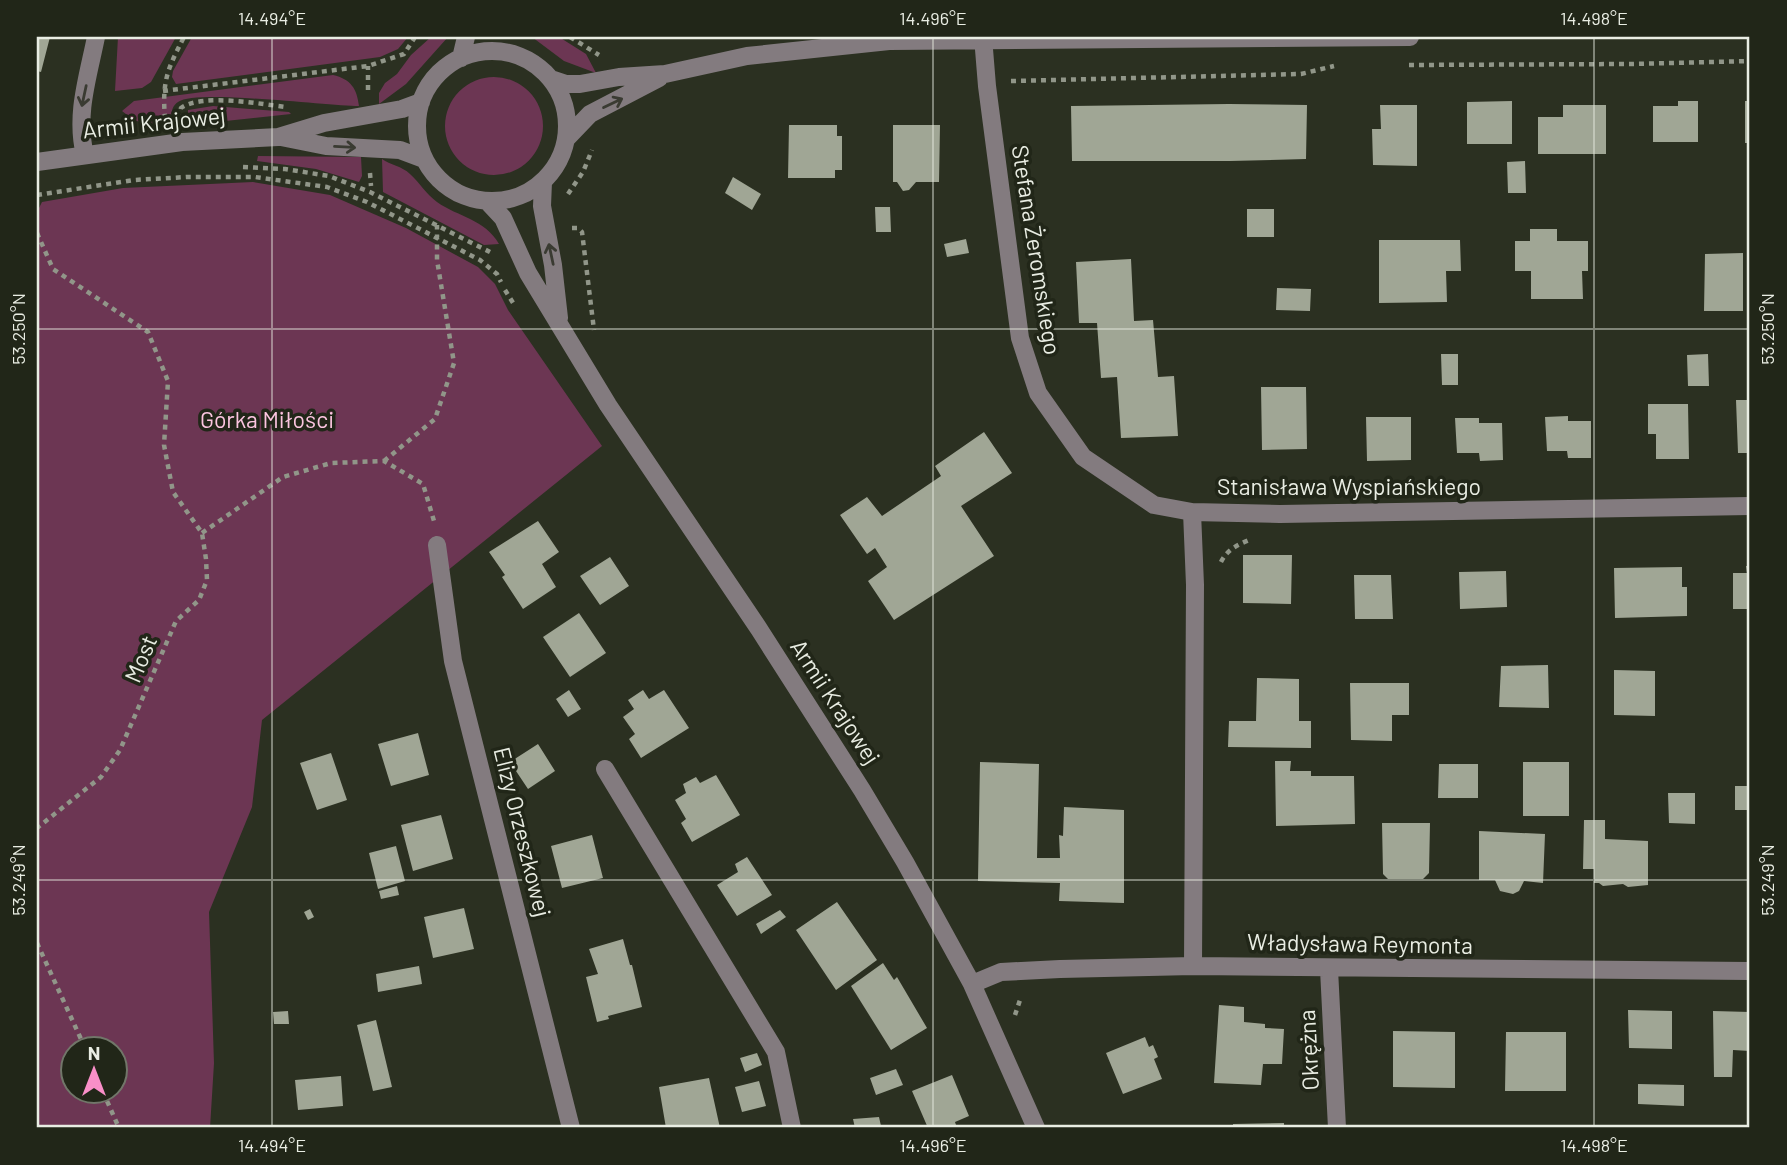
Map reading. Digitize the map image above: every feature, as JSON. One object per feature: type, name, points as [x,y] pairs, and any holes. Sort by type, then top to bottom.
[{"type":"street","points":[[85,155],[80,138],[80,112],[96,37]]},
{"type":"street","points":[[461,58],[466,37]]},
{"type":"street","points":[[551,79],[566,84],[580,84],[609,78],[665,74],[747,56],[852,44],[983,38],[1410,37]]},
{"type":"street","name":"Stefana Żeromskiego","points":[[983,38],[1020,338],[1038,393],[1083,457],[1154,505],[1192,512]]},
{"type":"street","points":[[509,45],[551,79],[562,97],[568,117],[567,138],[559,162],[544,182],[518,197],[488,202],[469,198],[452,190],[437,177],[424,159],[417,122],[421,102],[436,76],[461,58],[509,45]]},
{"type":"street","points":[[567,138],[590,114],[665,74]]},
{"type":"street","name":"Armii Krajowej","points":[[278,137],[324,123],[402,109],[421,102]]},
{"type":"street","name":"Armii Krajowej","points":[[37,162],[182,142],[278,137],[326,146],[400,150],[424,159]]},
{"type":"street","name":"Armii Krajowej","points":[[544,182],[541,205],[553,265],[559,322]]},
{"type":"street","name":"Armii Krajowej","points":[[488,202],[503,218],[528,273],[608,405],[732,588],[862,790],[972,985],[1036,1128]]},
{"type":"street","name":"Stanisława Wyspiańskiego","points":[[1193,966],[1195,585],[1192,512],[1280,514],[1750,506]]},
{"type":"street","name":"Elizy Orzeszkowej","points":[[438,545],[453,661],[571,1128]]},
{"type":"street","points":[[605,769],[776,1052],[792,1128]]},
{"type":"street","name":"Władysława Reymonta","points":[[972,985],[994,974],[1016,970],[1193,966],[1750,971]]},
{"type":"street","name":"Okrężna","points":[[1329,968],[1337,1128]]},
{"type":"path","points":[[184,37],[168,68],[163,92],[368,66],[404,54],[415,37]]},
{"type":"path","points":[[570,37],[604,58]]},
{"type":"path","points":[[1399,65],[1750,61]]},
{"type":"path","points":[[1000,81],[1301,74],[1345,65]]},
{"type":"path","points":[[368,66],[368,92]]},
{"type":"path","points":[[565,204],[567,194],[583,172],[594,145]]},
{"type":"path","points":[[233,168],[285,169],[329,176],[370,192],[495,254]]},
{"type":"path","points":[[37,195],[134,180],[255,177],[327,187],[368,199],[480,260],[497,274],[517,308]]},
{"type":"path","points":[[384,461],[435,419],[454,362],[437,260],[438,225]]},
{"type":"path","points":[[565,230],[578,228],[582,233],[594,333]]},
{"type":"path","points":[[37,233],[53,269],[148,332],[168,381],[164,445],[173,492],[202,533],[207,580],[199,600],[176,621],[120,750],[101,777],[37,828]]},
{"type":"path","points":[[202,533],[283,477],[331,463],[384,461],[423,484],[436,527],[438,545]]},
{"type":"path","points":[[1219,568],[1224,555],[1236,545],[1252,538]]},
{"type":"path","points":[[37,943],[80,1036]]},
{"type":"path","points":[[1016,1024],[1016,1007],[1023,994]]},
{"type":"path","points":[[109,1106],[119,1128]]},
{"type":"green space","points":[[118,37],[176,37],[151,82],[142,88],[115,91]]},
{"type":"green space","points":[[192,37],[408,37],[398,49],[380,57],[176,84],[172,77],[173,71]]},
{"type":"green space","points":[[431,37],[448,37],[406,84],[379,104],[379,93],[385,83],[397,74],[411,55]]},
{"type":"green space","points":[[532,37],[559,37],[586,54],[596,73],[564,61]]},
{"type":"green space","points":[[333,75],[352,86],[359,106],[235,98],[190,98],[173,107],[173,127],[152,126],[134,120],[122,111],[134,101]]},
{"type":"green space","points":[[494,77],[513,80],[529,91],[540,107],[543,126],[540,145],[529,161],[513,172],[494,175],[475,172],[459,161],[448,145],[445,126],[448,107],[459,91],[475,80]]},
{"type":"green space","points":[[213,106],[291,114],[188,125],[188,110]]},
{"type":"green space","points":[[258,156],[361,157],[362,176],[359,182],[316,169],[257,161]]},
{"type":"green space","points":[[382,159],[407,171],[437,202],[479,224],[499,244],[484,245],[383,192]]},
{"type":"green space","name":"Górka Miłości","points":[[253,182],[330,195],[406,228],[478,267],[495,284],[508,310],[602,446],[262,720],[252,807],[209,912],[214,1063],[210,1128],[37,1128],[37,212],[42,202],[123,188]]},
{"type":"building","points":[[37,37],[50,37],[41,72],[37,71]]},
{"type":"building","points":[[1512,101],[1512,144],[1467,144],[1467,102]]},
{"type":"building","points":[[1678,101],[1698,101],[1698,142],[1653,142],[1653,106],[1678,106]]},
{"type":"building","points":[[1745,101],[1750,101],[1750,143],[1745,143]]},
{"type":"building","points":[[1307,105],[1306,159],[1072,161],[1071,106]]},
{"type":"building","points":[[1380,105],[1417,105],[1417,166],[1373,165],[1372,129],[1381,129]]},
{"type":"building","points":[[1563,105],[1606,105],[1606,154],[1538,154],[1538,117],[1563,117]]},
{"type":"building","points":[[789,125],[837,125],[837,136],[842,136],[842,170],[835,170],[835,178],[788,178]]},
{"type":"building","points":[[893,125],[940,125],[939,182],[916,182],[909,190],[903,191],[897,182],[893,182]]},
{"type":"building","points":[[1525,161],[1526,193],[1508,193],[1507,162]]},
{"type":"building","points":[[733,177],[761,194],[752,210],[725,193]]},
{"type":"building","points":[[875,207],[890,207],[891,232],[876,232]]},
{"type":"building","points":[[1247,209],[1274,209],[1274,237],[1247,237]]},
{"type":"building","points":[[1530,229],[1557,229],[1557,241],[1588,241],[1588,271],[1582,271],[1583,299],[1531,299],[1531,271],[1515,271],[1515,241],[1530,241]]},
{"type":"building","points":[[966,239],[969,253],[947,257],[944,244]]},
{"type":"building","points":[[1379,240],[1460,240],[1461,271],[1446,271],[1447,302],[1379,303]]},
{"type":"building","points":[[1743,253],[1743,311],[1704,311],[1705,254]]},
{"type":"building","points":[[1131,259],[1134,321],[1153,320],[1158,377],[1174,376],[1178,436],[1121,438],[1117,377],[1101,378],[1097,323],[1079,323],[1076,262]]},
{"type":"building","points":[[1277,288],[1311,289],[1310,311],[1276,310]]},
{"type":"building","points":[[1441,354],[1458,354],[1458,385],[1442,385]]},
{"type":"building","points":[[1708,354],[1709,386],[1688,386],[1687,355]]},
{"type":"building","points":[[1261,387],[1306,387],[1307,449],[1262,450]]},
{"type":"building","points":[[1736,400],[1750,400],[1750,453],[1738,453]]},
{"type":"building","points":[[1648,404],[1688,404],[1689,459],[1656,459],[1656,434],[1648,434]]},
{"type":"building","points":[[1568,416],[1568,421],[1591,421],[1591,458],[1568,458],[1567,451],[1547,451],[1545,417]]},
{"type":"building","points":[[1366,417],[1411,417],[1411,460],[1367,461]]},
{"type":"building","points":[[1455,418],[1479,418],[1479,423],[1502,423],[1503,460],[1480,461],[1479,453],[1457,453]]},
{"type":"building","points":[[984,432],[1012,473],[961,506],[994,556],[894,620],[868,581],[887,567],[875,548],[867,554],[840,515],[867,497],[882,516],[941,476],[935,466]]},
{"type":"building","points":[[538,521],[559,552],[542,564],[556,587],[523,609],[489,552]]},
{"type":"building","points":[[1243,555],[1292,555],[1291,604],[1243,603]]},
{"type":"building","points":[[610,557],[629,586],[600,605],[580,576]]},
{"type":"building","points":[[1746,566],[1750,566],[1750,609],[1733,609],[1733,573],[1747,573]]},
{"type":"building","points":[[1682,567],[1682,587],[1687,587],[1687,616],[1615,618],[1614,568]]},
{"type":"building","points":[[1506,571],[1507,607],[1460,609],[1459,572]]},
{"type":"building","points":[[1354,575],[1391,575],[1393,619],[1355,619]]},
{"type":"building","points":[[579,613],[606,653],[570,677],[543,637]]},
{"type":"building","points":[[1548,665],[1549,708],[1499,707],[1501,666]]},
{"type":"building","points":[[1614,670],[1655,671],[1655,716],[1614,715]]},
{"type":"building","points":[[1257,678],[1299,679],[1299,721],[1311,721],[1311,748],[1228,747],[1229,721],[1256,721]]},
{"type":"building","points":[[1350,683],[1409,683],[1409,715],[1392,715],[1392,741],[1351,740]]},
{"type":"building","points":[[569,690],[581,709],[568,717],[556,699]]},
{"type":"building","points":[[643,690],[649,699],[664,690],[689,728],[641,758],[629,739],[635,734],[623,717],[634,709],[628,700]]},
{"type":"building","points":[[418,733],[429,775],[391,786],[378,744]]},
{"type":"building","points":[[538,744],[555,771],[528,789],[510,762]]},
{"type":"building","points":[[331,753],[347,800],[317,810],[300,763]]},
{"type":"building","points":[[1275,761],[1291,761],[1290,771],[1311,771],[1311,776],[1354,776],[1355,824],[1276,826]]},
{"type":"building","points":[[980,762],[1039,764],[1037,858],[1060,858],[1059,835],[1063,836],[1064,807],[1124,810],[1124,903],[1059,901],[1060,883],[978,881]]},
{"type":"building","points":[[1523,762],[1569,762],[1569,816],[1523,816]]},
{"type":"building","points":[[1439,764],[1478,764],[1478,798],[1438,798]]},
{"type":"building","points":[[716,775],[740,815],[692,842],[681,823],[686,819],[675,800],[686,793],[683,784],[696,777],[700,783]]},
{"type":"building","points":[[1735,786],[1750,786],[1750,810],[1735,810]]},
{"type":"building","points":[[1668,793],[1695,793],[1695,824],[1669,823]]},
{"type":"building","points":[[441,815],[453,859],[413,871],[401,825]]},
{"type":"building","points":[[1584,820],[1605,820],[1605,839],[1648,841],[1648,885],[1628,887],[1623,884],[1603,886],[1594,883],[1594,869],[1583,869]]},
{"type":"building","points":[[1382,823],[1430,823],[1429,873],[1423,879],[1388,879],[1383,874]]},
{"type":"building","points":[[1479,831],[1545,834],[1543,883],[1524,881],[1519,891],[1513,894],[1500,891],[1495,880],[1479,880]]},
{"type":"building","points":[[592,835],[603,878],[562,888],[551,846]]},
{"type":"building","points":[[1750,845],[1750,884],[1748,884]]},
{"type":"building","points":[[396,846],[405,881],[378,889],[369,853]]},
{"type":"building","points":[[747,857],[772,895],[737,916],[717,885],[738,872],[735,864]]},
{"type":"building","points":[[397,886],[399,895],[381,899],[379,891]]},
{"type":"building","points":[[837,902],[877,960],[836,990],[796,930]]},
{"type":"building","points":[[464,908],[474,949],[433,958],[424,917]]},
{"type":"building","points":[[310,909],[314,917],[308,920],[304,912]]},
{"type":"building","points":[[780,910],[786,917],[761,934],[756,924]]},
{"type":"building","points":[[623,939],[642,1007],[608,1016],[609,1019],[597,1022],[586,977],[598,974],[589,949]]},
{"type":"building","points":[[883,963],[894,980],[897,977],[927,1028],[891,1050],[851,986]]},
{"type":"building","points":[[419,966],[422,984],[378,992],[376,974]]},
{"type":"building","points":[[1219,1005],[1244,1007],[1244,1022],[1265,1024],[1265,1028],[1284,1029],[1282,1064],[1263,1064],[1261,1085],[1214,1083]]},
{"type":"building","points":[[1628,1010],[1672,1011],[1672,1049],[1629,1048]]},
{"type":"building","points":[[288,1011],[289,1024],[274,1024],[273,1012]]},
{"type":"building","points":[[1713,1011],[1750,1012],[1750,1051],[1733,1050],[1732,1077],[1714,1077]]},
{"type":"building","points":[[376,1020],[392,1087],[373,1091],[357,1025]]},
{"type":"building","points":[[1393,1031],[1455,1032],[1455,1088],[1393,1087]]},
{"type":"building","points":[[1506,1032],[1566,1032],[1566,1091],[1505,1091]]},
{"type":"building","points":[[1145,1037],[1149,1047],[1153,1045],[1158,1057],[1154,1059],[1162,1079],[1123,1094],[1106,1053]]},
{"type":"building","points":[[757,1053],[762,1065],[745,1072],[740,1058]]},
{"type":"building","points":[[896,1069],[903,1085],[876,1095],[870,1078]]},
{"type":"building","points":[[952,1075],[969,1116],[955,1122],[957,1128],[928,1128],[912,1091]]},
{"type":"building","points":[[341,1076],[343,1106],[298,1110],[295,1080]]},
{"type":"building","points":[[709,1078],[720,1128],[666,1128],[659,1087]]},
{"type":"building","points":[[759,1081],[766,1106],[742,1112],[735,1087]]},
{"type":"building","points":[[1638,1084],[1684,1085],[1684,1106],[1638,1104]]},
{"type":"building","points":[[879,1117],[881,1126],[855,1128],[853,1119]]},
{"type":"building","points":[[1284,1123],[1284,1128],[1233,1128],[1233,1124]]}]
